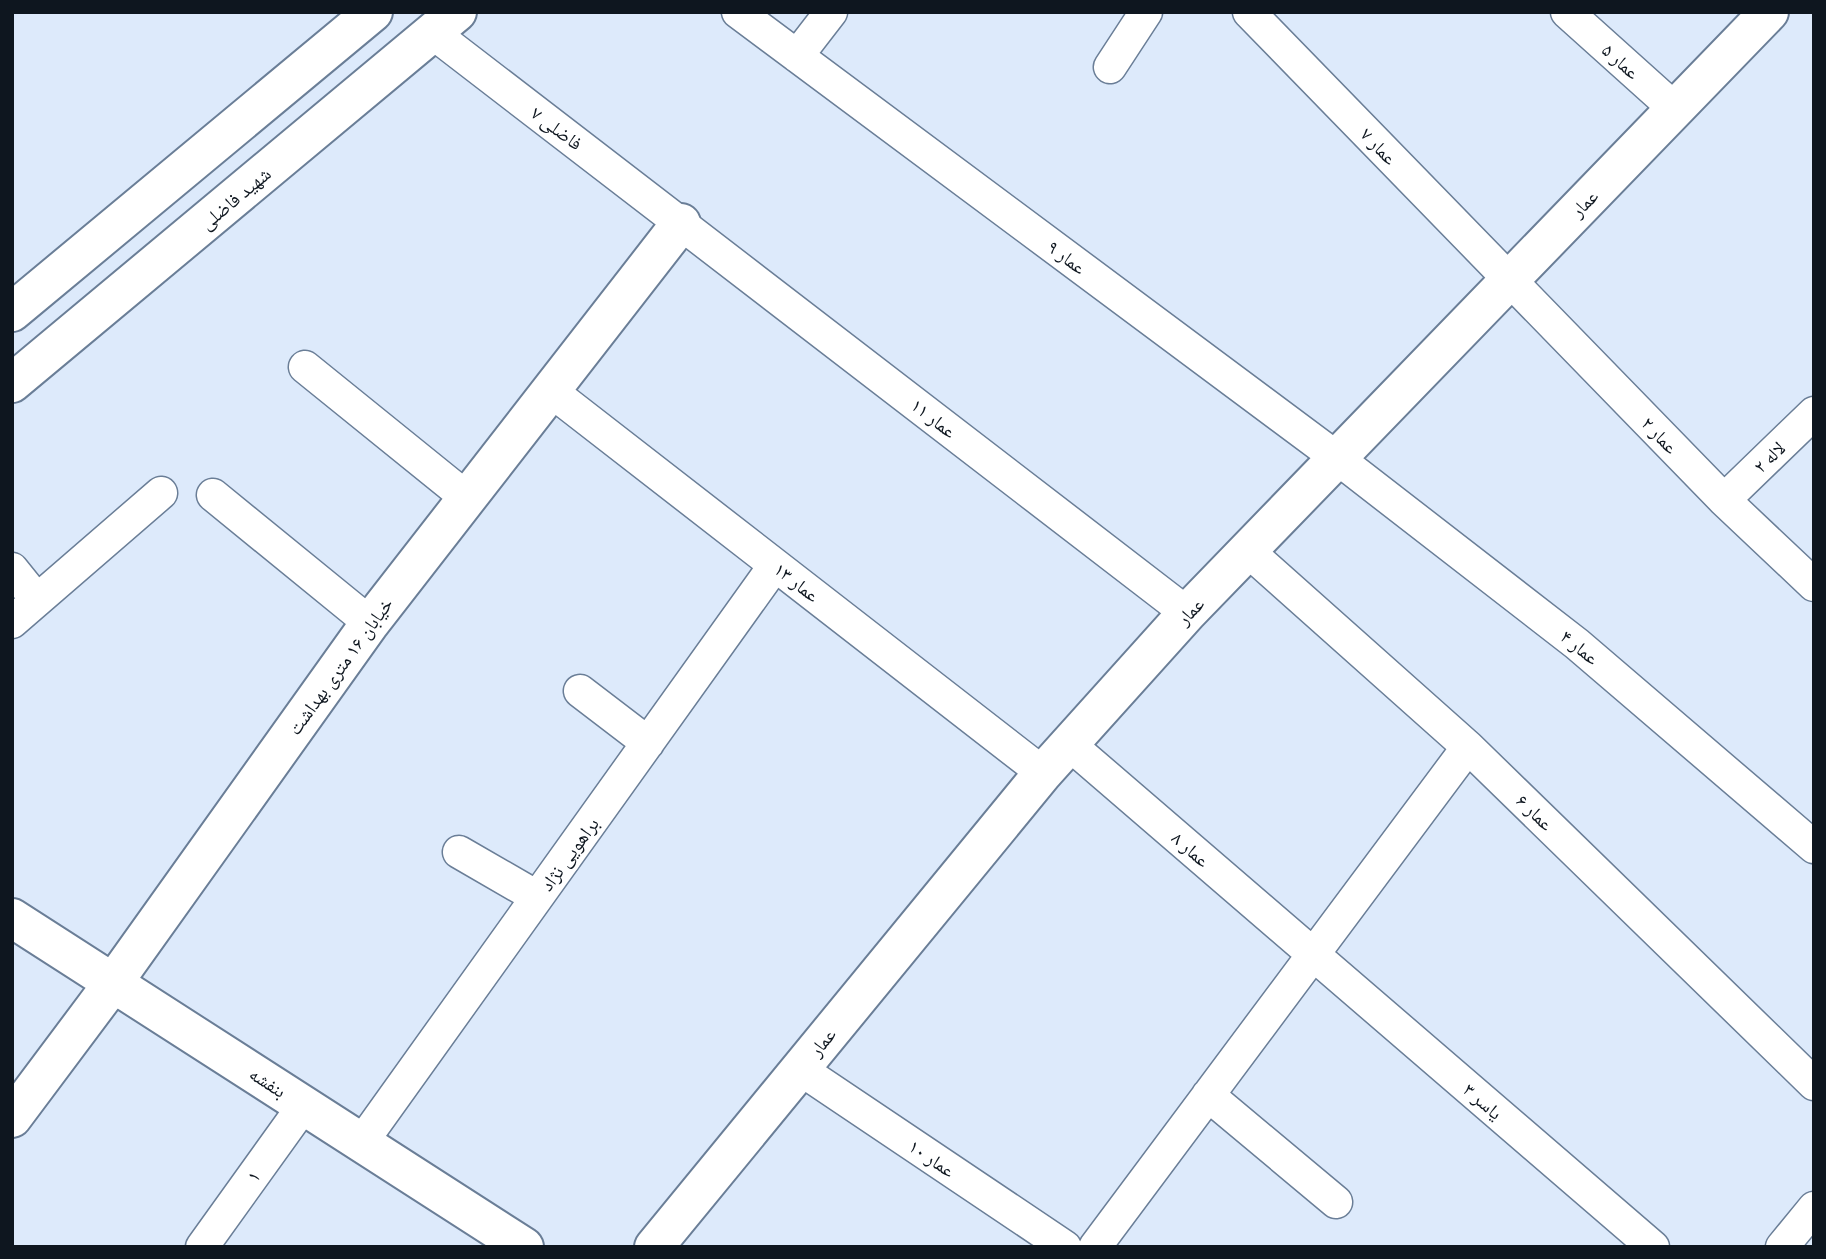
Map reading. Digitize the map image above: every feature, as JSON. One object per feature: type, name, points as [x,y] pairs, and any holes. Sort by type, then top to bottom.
[{"type":"street","points":[[12,312],[373,12]]},
{"type":"street","name":"عمار ۹","points":[[738,12],[1337,458]]},
{"type":"street","points":[[797,56],[831,12]]},
{"type":"street","points":[[1110,67],[1146,12]]},
{"type":"street","name":"عمار ۷","points":[[1249,12],[1509,281]]},
{"type":"street","name":"عمار ۵","points":[[1567,12],[1675,109]]},
{"type":"street","name":"عمار","points":[[654,1247],[1043,773],[1187,613],[1769,12]]},
{"type":"street","name":"شهید فاضلی","points":[[12,383],[445,22]]},
{"type":"street","name":"فاضلی ۷","points":[[445,22],[681,223]]},
{"type":"street","points":[[318,57],[355,98]]},
{"type":"street","name":"خیابان ۱۶ متری بهداشت","points":[[12,1118],[113,983],[370,622],[681,223]]},
{"type":"street","name":"عمار ۱۱","points":[[681,223],[1187,613]]},
{"type":"street","name":"عمار ۲","points":[[1509,281],[1724,500],[1814,585]]},
{"type":"street","points":[[304,367],[467,498]]},
{"type":"street","name":"عمار ۱۳","points":[[551,391],[1043,773]]},
{"type":"street","name":"لاله ۲","points":[[1724,500],[1814,413]]},
{"type":"street","name":"عمار ۴","points":[[1337,458],[1577,644],[1814,847]]},
{"type":"street","points":[[12,622],[162,493]]},
{"type":"street","points":[[213,495],[370,622]]},
{"type":"street","name":"عمار ۶","points":[[1248,551],[1468,747],[1814,1084]]},
{"type":"street","name":"براهویی نژاد","points":[[362,1142],[775,565]]},
{"type":"street","points":[[12,569],[37,600]]},
{"type":"street","points":[[580,691],[648,743]]},
{"type":"street","name":"عمار ۸","points":[[1069,744],[1313,954]]},
{"type":"street","points":[[1096,1247],[1468,747]]},
{"type":"street","points":[[459,852],[537,897]]},
{"type":"street","name":"بنفشه","points":[[12,918],[524,1247]]},
{"type":"street","name":"یاسر ۳","points":[[1313,954],[1653,1247]]},
{"type":"street","name":"عمار ۱۰","points":[[800,1069],[1065,1247]]},
{"type":"street","points":[[1208,1095],[1336,1202]]},
{"type":"street","name":"۱","points":[[202,1247],[304,1105]]},
{"type":"street","points":[[1782,1247],[1814,1208]]}]
